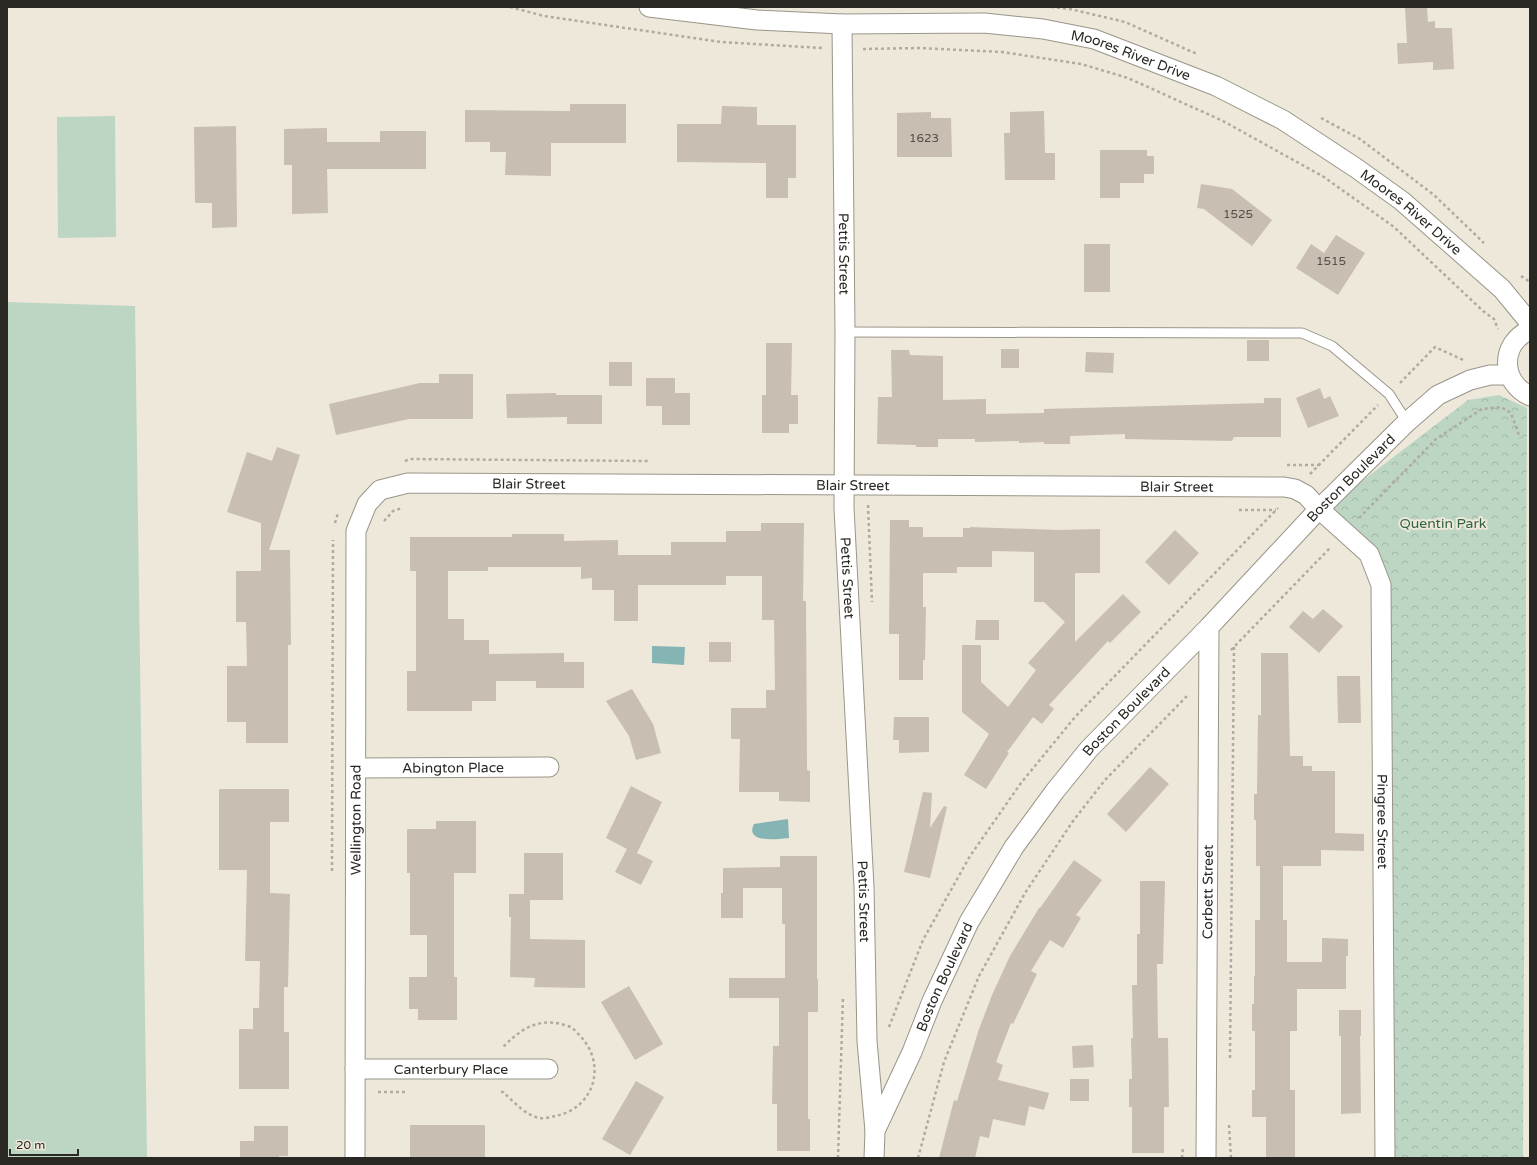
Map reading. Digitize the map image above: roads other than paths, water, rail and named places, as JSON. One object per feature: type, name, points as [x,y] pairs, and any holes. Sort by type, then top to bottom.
[{"type":"street","name":"Moores River Drive","points":[[648,7],[757,20],[842,24],[984,23],[1043,29],[1094,39],[1216,86],[1283,120],[1356,168],[1402,201],[1502,289],[1530,323]]},
{"type":"street","name":"Pettis Street","points":[[842,24],[845,332],[844,508],[864,887],[867,1041],[875,1131]]},
{"type":"street","points":[[1530,330],[1523,333],[1514,341],[1509,351],[1507,363],[1509,375],[1514,384],[1522,392],[1530,396]]},
{"type":"street","name":"Boston Boulevard","points":[[874,1158],[875,1131],[912,1052],[932,1001],[969,922],[1014,847],[1054,791],[1089,749],[1209,627],[1319,509],[1407,422],[1438,396],[1470,380],[1490,375],[1509,375]]},
{"type":"street","name":"Blair Street","points":[[380,490],[408,482],[1284,488],[1295,489],[1306,495],[1319,509]]},
{"type":"street","name":"Wellington Road","points":[[355,1158],[356,531],[367,504],[380,490]]},
{"type":"street","name":"Pingree Street","points":[[1319,509],[1369,554],[1381,586],[1385,1158]]},
{"type":"street","name":"Corbett Street","points":[[1206,1158],[1209,627]]},
{"type":"street","name":"Abington Place","points":[[356,768],[550,767]]},
{"type":"street","name":"Canterbury Place","points":[[355,1069],[548,1069]]},
{"type":"lane","points":[[845,332],[1302,333],[1332,346],[1384,389],[1389,394],[1407,422]]},
{"type":"water","points":[[652,646],[685,647],[684,665],[652,663]]},
{"type":"water","points":[[788,819],[789,838],[764,839],[754,835],[752,830],[754,824]]},
{"type":"park label","name":"Quentin Park","points":[[1443,523]]}]
